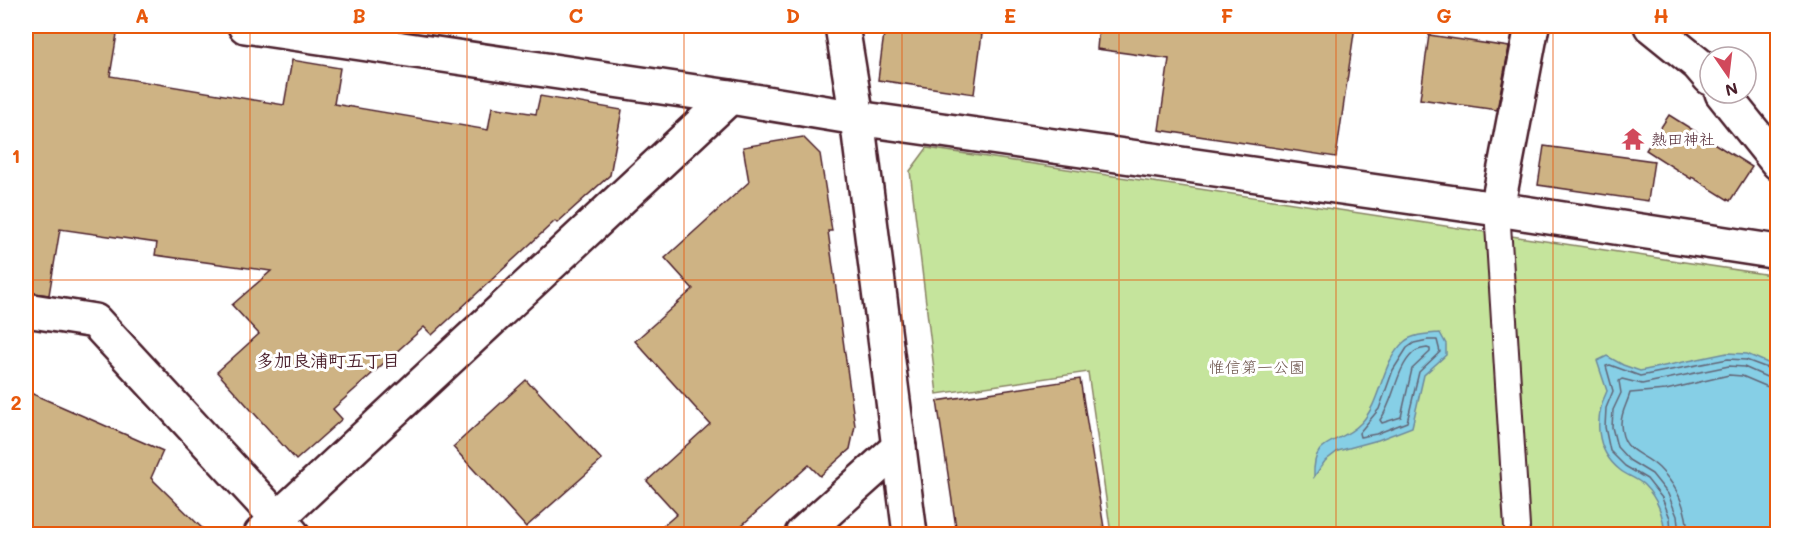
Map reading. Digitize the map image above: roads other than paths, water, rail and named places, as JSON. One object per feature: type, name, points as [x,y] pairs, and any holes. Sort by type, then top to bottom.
[{"type":"street","points":[[245,26],[1778,252]]},
{"type":"street","points":[[842,26],[857,118],[910,534]]},
{"type":"street","points":[[1497,209],[1532,26]]},
{"type":"street","points":[[1651,26],[1698,64]]},
{"type":"street","points":[[26,310],[96,321],[277,529],[730,97]]},
{"type":"street","points":[[1732,105],[1778,163]]},
{"type":"street","points":[[802,534],[899,447]]},
{"type":"lane","points":[[1497,209],[1517,527]]},
{"type":"water","points":[[1440,333],[1446,344],[1446,355],[1424,375],[1412,427],[1378,440],[1338,451],[1325,461],[1314,477],[1317,454],[1322,448],[1344,436],[1361,423],[1368,414],[1396,350],[1412,337]]},
{"type":"water","points":[[1727,353],[1747,354],[1777,367],[1777,531],[1771,534],[1665,534],[1661,514],[1649,490],[1612,462],[1601,443],[1600,412],[1607,391],[1597,361],[1607,356],[1640,371]]},
{"type":"place","name":"熱田神社","points":[[1633,139]]},
{"type":"district","name":"多加良浦町五丁目","points":[[328,361]]},
{"type":"park label","name":"惟信第一公園","points":[[1257,367]]}]
